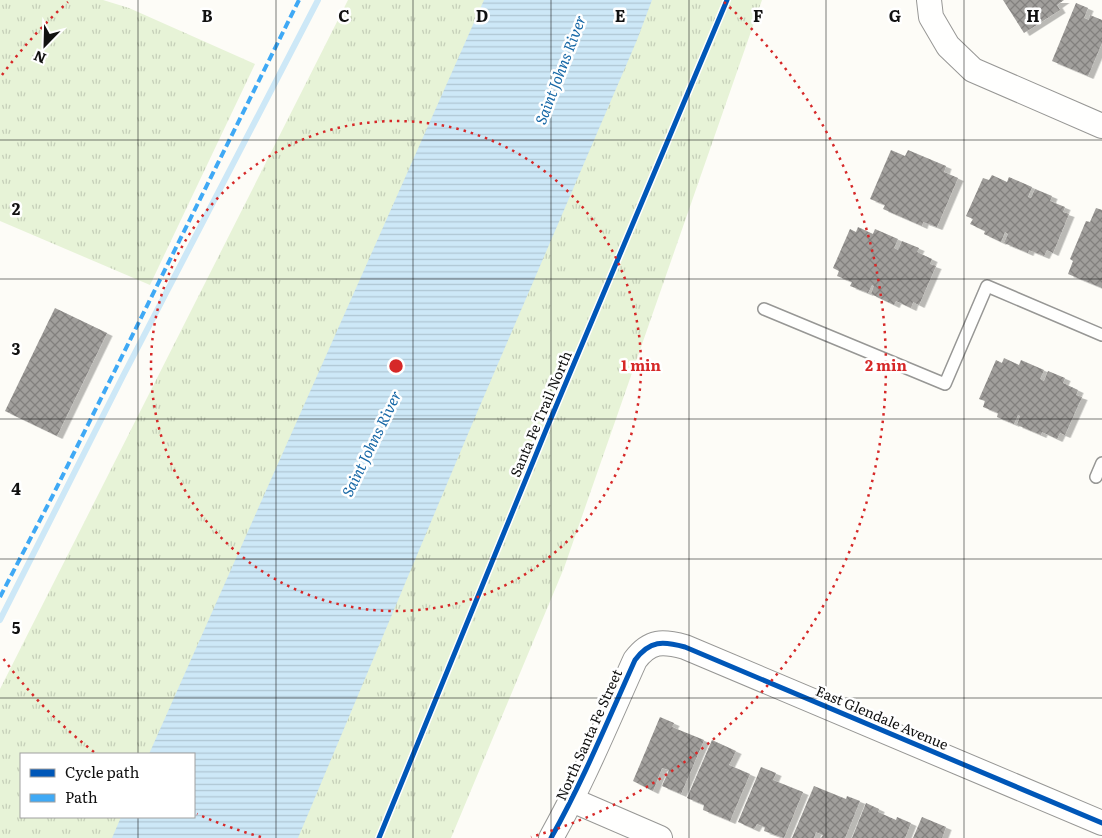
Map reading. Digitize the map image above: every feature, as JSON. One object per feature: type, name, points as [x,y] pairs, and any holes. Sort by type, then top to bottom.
[{"type":"street","points":[[930,8],[948,46],[974,70],[1102,126]]},
{"type":"street","name":"East Glendale Avenue","points":[[651,645],[668,642],[685,647],[1102,823]]},
{"type":"street","name":"North Santa Fe Street","points":[[551,838],[572,800],[635,660],[642,651],[651,645]]},
{"type":"street","points":[[572,800],[660,838]]},
{"type":"lane","points":[[764,309],[945,384],[987,286],[1102,335]]},
{"type":"lane","points":[[1096,477],[1102,463]]},
{"type":"green space","points":[[0,0],[103,0],[129,8],[255,64],[150,285],[0,221]]},
{"type":"green space","points":[[348,0],[762,0],[564,568],[451,838],[0,838],[0,689]]},
{"type":"water","name":"Saint Johns River","points":[[484,0],[652,0],[637,40],[473,422],[298,838],[112,838],[121,818],[195,818],[195,753],[149,753]]},
{"type":"building","points":[[1003,0],[1064,0],[1057,5],[1060,10],[1024,33]]},
{"type":"building","points":[[1076,3],[1088,8],[1084,18],[1089,20],[1090,15],[1102,20],[1102,43],[1088,76],[1052,61]]},
{"type":"building","points":[[891,150],[905,156],[908,150],[946,166],[944,172],[958,178],[937,227],[923,222],[922,226],[883,209],[885,205],[870,199]]},
{"type":"building","points":[[992,175],[1007,182],[1009,177],[1032,187],[1028,197],[1031,198],[1035,189],[1052,196],[1050,201],[1065,207],[1063,212],[1069,214],[1053,253],[1047,250],[1044,256],[1029,250],[1028,253],[1004,243],[1008,234],[1005,232],[1001,242],[984,234],[985,231],[970,224],[973,219],[966,216],[983,178],[989,180]]},
{"type":"building","points":[[1096,208],[1102,210],[1102,288],[1068,274],[1073,261],[1070,259],[1086,221],[1090,222]]},
{"type":"building","points":[[858,227],[873,234],[875,229],[898,239],[894,248],[898,250],[902,241],[919,248],[917,252],[932,259],[930,264],[936,266],[919,305],[913,302],[911,308],[896,301],[894,305],[871,294],[874,286],[872,285],[868,293],[850,286],[852,282],[837,276],[839,271],[833,268],[850,229],[856,232]]},
{"type":"building","points":[[55,308],[107,333],[57,436],[5,411]]},
{"type":"building","points":[[1004,358],[1019,365],[1021,360],[1044,370],[1040,379],[1044,381],[1048,371],[1065,378],[1063,383],[1078,390],[1076,395],[1082,397],[1065,435],[1060,433],[1057,439],[1042,432],[1041,435],[1017,425],[1020,416],[1018,415],[1014,424],[997,417],[998,413],[983,407],[985,401],[979,399],[996,360],[1002,363]]},
{"type":"building","points":[[660,717],[674,723],[672,727],[704,740],[681,794],[662,786],[669,770],[662,768],[653,791],[633,781]]},
{"type":"building","points":[[712,740],[736,751],[729,765],[750,774],[730,821],[703,810],[704,805],[687,798]]},
{"type":"building","points":[[761,767],[776,773],[773,780],[803,792],[784,838],[764,831],[765,827],[757,824],[754,829],[738,822]]},
{"type":"building","points":[[814,786],[846,799],[847,796],[860,801],[845,838],[821,838],[823,835],[816,832],[814,838],[792,838]]},
{"type":"building","points":[[866,803],[879,809],[878,812],[896,820],[897,817],[911,823],[905,838],[852,838]]},
{"type":"building","points":[[922,817],[946,827],[942,838],[913,838]]},
{"type":"waterway","points":[[0,620],[123,376],[318,0]]},
{"type":"marked path","points":[[0,597],[52,497],[299,0]]},
{"type":"cycle path","name":"Santa Fe Trail North","points":[[379,838],[546,430],[727,0]]},
{"type":"cycle path","points":[[551,838],[585,772],[635,660],[646,649],[663,643],[685,647],[1102,823]]}]
